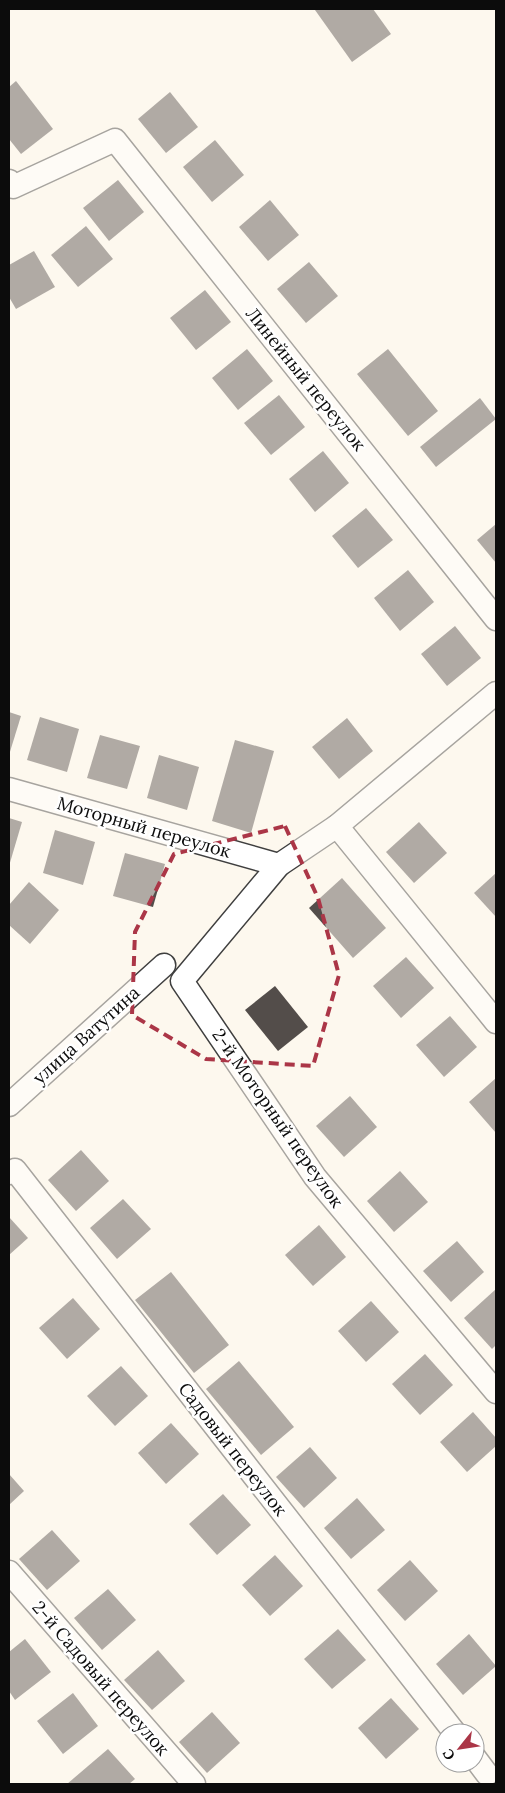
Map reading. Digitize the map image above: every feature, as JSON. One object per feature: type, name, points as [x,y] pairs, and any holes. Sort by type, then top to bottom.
[{"type":"street","name":"Линейный переулок","points":[[9,181],[13,186],[115,140],[496,619]]},
{"type":"street","points":[[279,866],[337,826],[496,693]]},
{"type":"street","name":"Моторный переулок","points":[[9,789],[279,866]]},
{"type":"street","points":[[337,826],[496,1022]]},
{"type":"street","name":"2-й Моторный переулок","points":[[279,866],[182,981],[315,1177],[496,1392]]},
{"type":"street","name":"улица Ватутина","points":[[9,1105],[164,965]]},
{"type":"street","name":"Садовый переулок","points":[[9,1172],[15,1170],[447,1723]]},
{"type":"street","name":"2-й Садовый переулок","points":[[9,1572],[194,1784]]},
{"type":"highlighted area","points":[[285,826],[318,898],[339,975],[313,1066],[206,1059],[132,1015],[135,932],[174,854]]},
{"type":"building","points":[[373,9],[391,34],[352,62],[315,10]]},
{"type":"building","points":[[16,81],[53,129],[21,154],[9,139],[9,87]]},
{"type":"building","points":[[170,92],[198,127],[166,153],[138,119]]},
{"type":"building","points":[[215,140],[244,175],[212,202],[183,167]]},
{"type":"building","points":[[118,180],[144,212],[109,241],[83,208]]},
{"type":"building","points":[[270,200],[299,235],[268,261],[239,227]]},
{"type":"building","points":[[86,226],[113,259],[78,287],[51,255]]},
{"type":"building","points":[[34,251],[55,287],[16,309],[9,297],[9,265]]},
{"type":"building","points":[[309,262],[338,296],[306,323],[277,289]]},
{"type":"building","points":[[205,290],[231,322],[196,350],[170,318]]},
{"type":"building","points":[[247,349],[273,381],[238,410],[212,378]]},
{"type":"building","points":[[388,349],[438,411],[408,436],[357,374]]},
{"type":"building","points":[[279,395],[305,427],[271,455],[244,423]]},
{"type":"building","points":[[480,398],[496,419],[436,467],[420,447]]},
{"type":"building","points":[[323,451],[349,483],[315,512],[289,479]]},
{"type":"building","points":[[366,508],[393,540],[358,568],[332,536]]},
{"type":"building","points":[[496,524],[496,563],[477,540]]},
{"type":"building","points":[[408,570],[434,602],[400,631],[374,598]]},
{"type":"building","points":[[455,626],[481,658],[447,686],[421,654]]},
{"type":"building","points":[[9,712],[21,716],[9,755]]},
{"type":"building","points":[[40,717],[79,729],[67,772],[27,760]]},
{"type":"building","points":[[347,718],[373,751],[339,779],[312,747]]},
{"type":"building","points":[[100,735],[140,746],[127,789],[87,778]]},
{"type":"building","points":[[235,740],[274,751],[251,833],[212,821]]},
{"type":"building","points":[[159,755],[199,767],[187,810],[147,798]]},
{"type":"building","points":[[9,818],[22,822],[9,866]]},
{"type":"building","points":[[419,822],[447,853],[414,883],[386,852]]},
{"type":"building","points":[[55,830],[95,842],[83,885],[43,873]]},
{"type":"building","points":[[125,853],[165,864],[153,907],[113,896]]},
{"type":"building","points":[[496,873],[496,917],[474,893]]},
{"type":"building","points":[[342,878],[386,928],[353,958],[309,908]]},
{"type":"building","points":[[29,882],[59,910],[30,944],[9,925],[9,905]]},
{"type":"building","points":[[406,957],[434,988],[401,1018],[373,986]]},
{"type":"building","points":[[275,986],[308,1027],[278,1051],[245,1010]]},
{"type":"building","points":[[450,1016],[477,1047],[444,1077],[416,1045]]},
{"type":"building","points":[[496,1078],[496,1133],[469,1102]]},
{"type":"building","points":[[350,1096],[377,1127],[344,1157],[316,1126]]},
{"type":"building","points":[[81,1150],[109,1181],[76,1211],[48,1180]]},
{"type":"building","points":[[400,1171],[428,1202],[394,1232],[367,1201]]},
{"type":"building","points":[[123,1199],[151,1229],[117,1259],[90,1228]]},
{"type":"building","points":[[9,1217],[28,1238],[9,1255]]},
{"type":"building","points":[[319,1225],[346,1257],[313,1286],[285,1255]]},
{"type":"building","points":[[457,1241],[484,1272],[451,1302],[423,1271]]},
{"type":"building","points":[[171,1272],[229,1345],[194,1373],[135,1300]]},
{"type":"building","points":[[496,1289],[496,1345],[492,1349],[464,1318]]},
{"type":"building","points":[[73,1298],[100,1329],[67,1359],[39,1328]]},
{"type":"building","points":[[371,1301],[399,1332],[366,1362],[338,1331]]},
{"type":"building","points":[[425,1354],[453,1385],[420,1415],[392,1384]]},
{"type":"building","points":[[239,1361],[294,1427],[261,1455],[206,1389]]},
{"type":"building","points":[[121,1366],[148,1396],[115,1426],[87,1396]]},
{"type":"building","points":[[473,1412],[496,1438],[496,1446],[467,1472],[440,1442]]},
{"type":"building","points":[[171,1423],[199,1454],[166,1484],[138,1453]]},
{"type":"building","points":[[310,1447],[337,1478],[304,1508],[276,1477]]},
{"type":"building","points":[[9,1474],[24,1491],[9,1505]]},
{"type":"building","points":[[223,1494],[251,1525],[217,1555],[189,1524]]},
{"type":"building","points":[[357,1498],[385,1530],[351,1559],[324,1528]]},
{"type":"building","points":[[52,1530],[80,1561],[47,1590],[19,1559]]},
{"type":"building","points":[[275,1555],[303,1586],[270,1616],[242,1585]]},
{"type":"building","points":[[410,1560],[438,1591],[405,1621],[377,1590]]},
{"type":"building","points":[[108,1589],[136,1620],[102,1650],[74,1618]]},
{"type":"building","points":[[338,1629],[366,1660],[332,1689],[304,1659]]},
{"type":"building","points":[[469,1634],[496,1666],[463,1695],[436,1664]]},
{"type":"building","points":[[25,1639],[51,1672],[15,1700],[9,1691],[9,1652]]},
{"type":"building","points":[[158,1650],[185,1681],[152,1710],[124,1680]]},
{"type":"building","points":[[73,1693],[98,1726],[63,1754],[37,1721]]},
{"type":"building","points":[[391,1698],[419,1729],[386,1759],[358,1728]]},
{"type":"building","points":[[212,1712],[240,1743],[207,1773],[179,1742]]},
{"type":"building","points":[[108,1749],[135,1779],[129,1784],[67,1784]]}]
